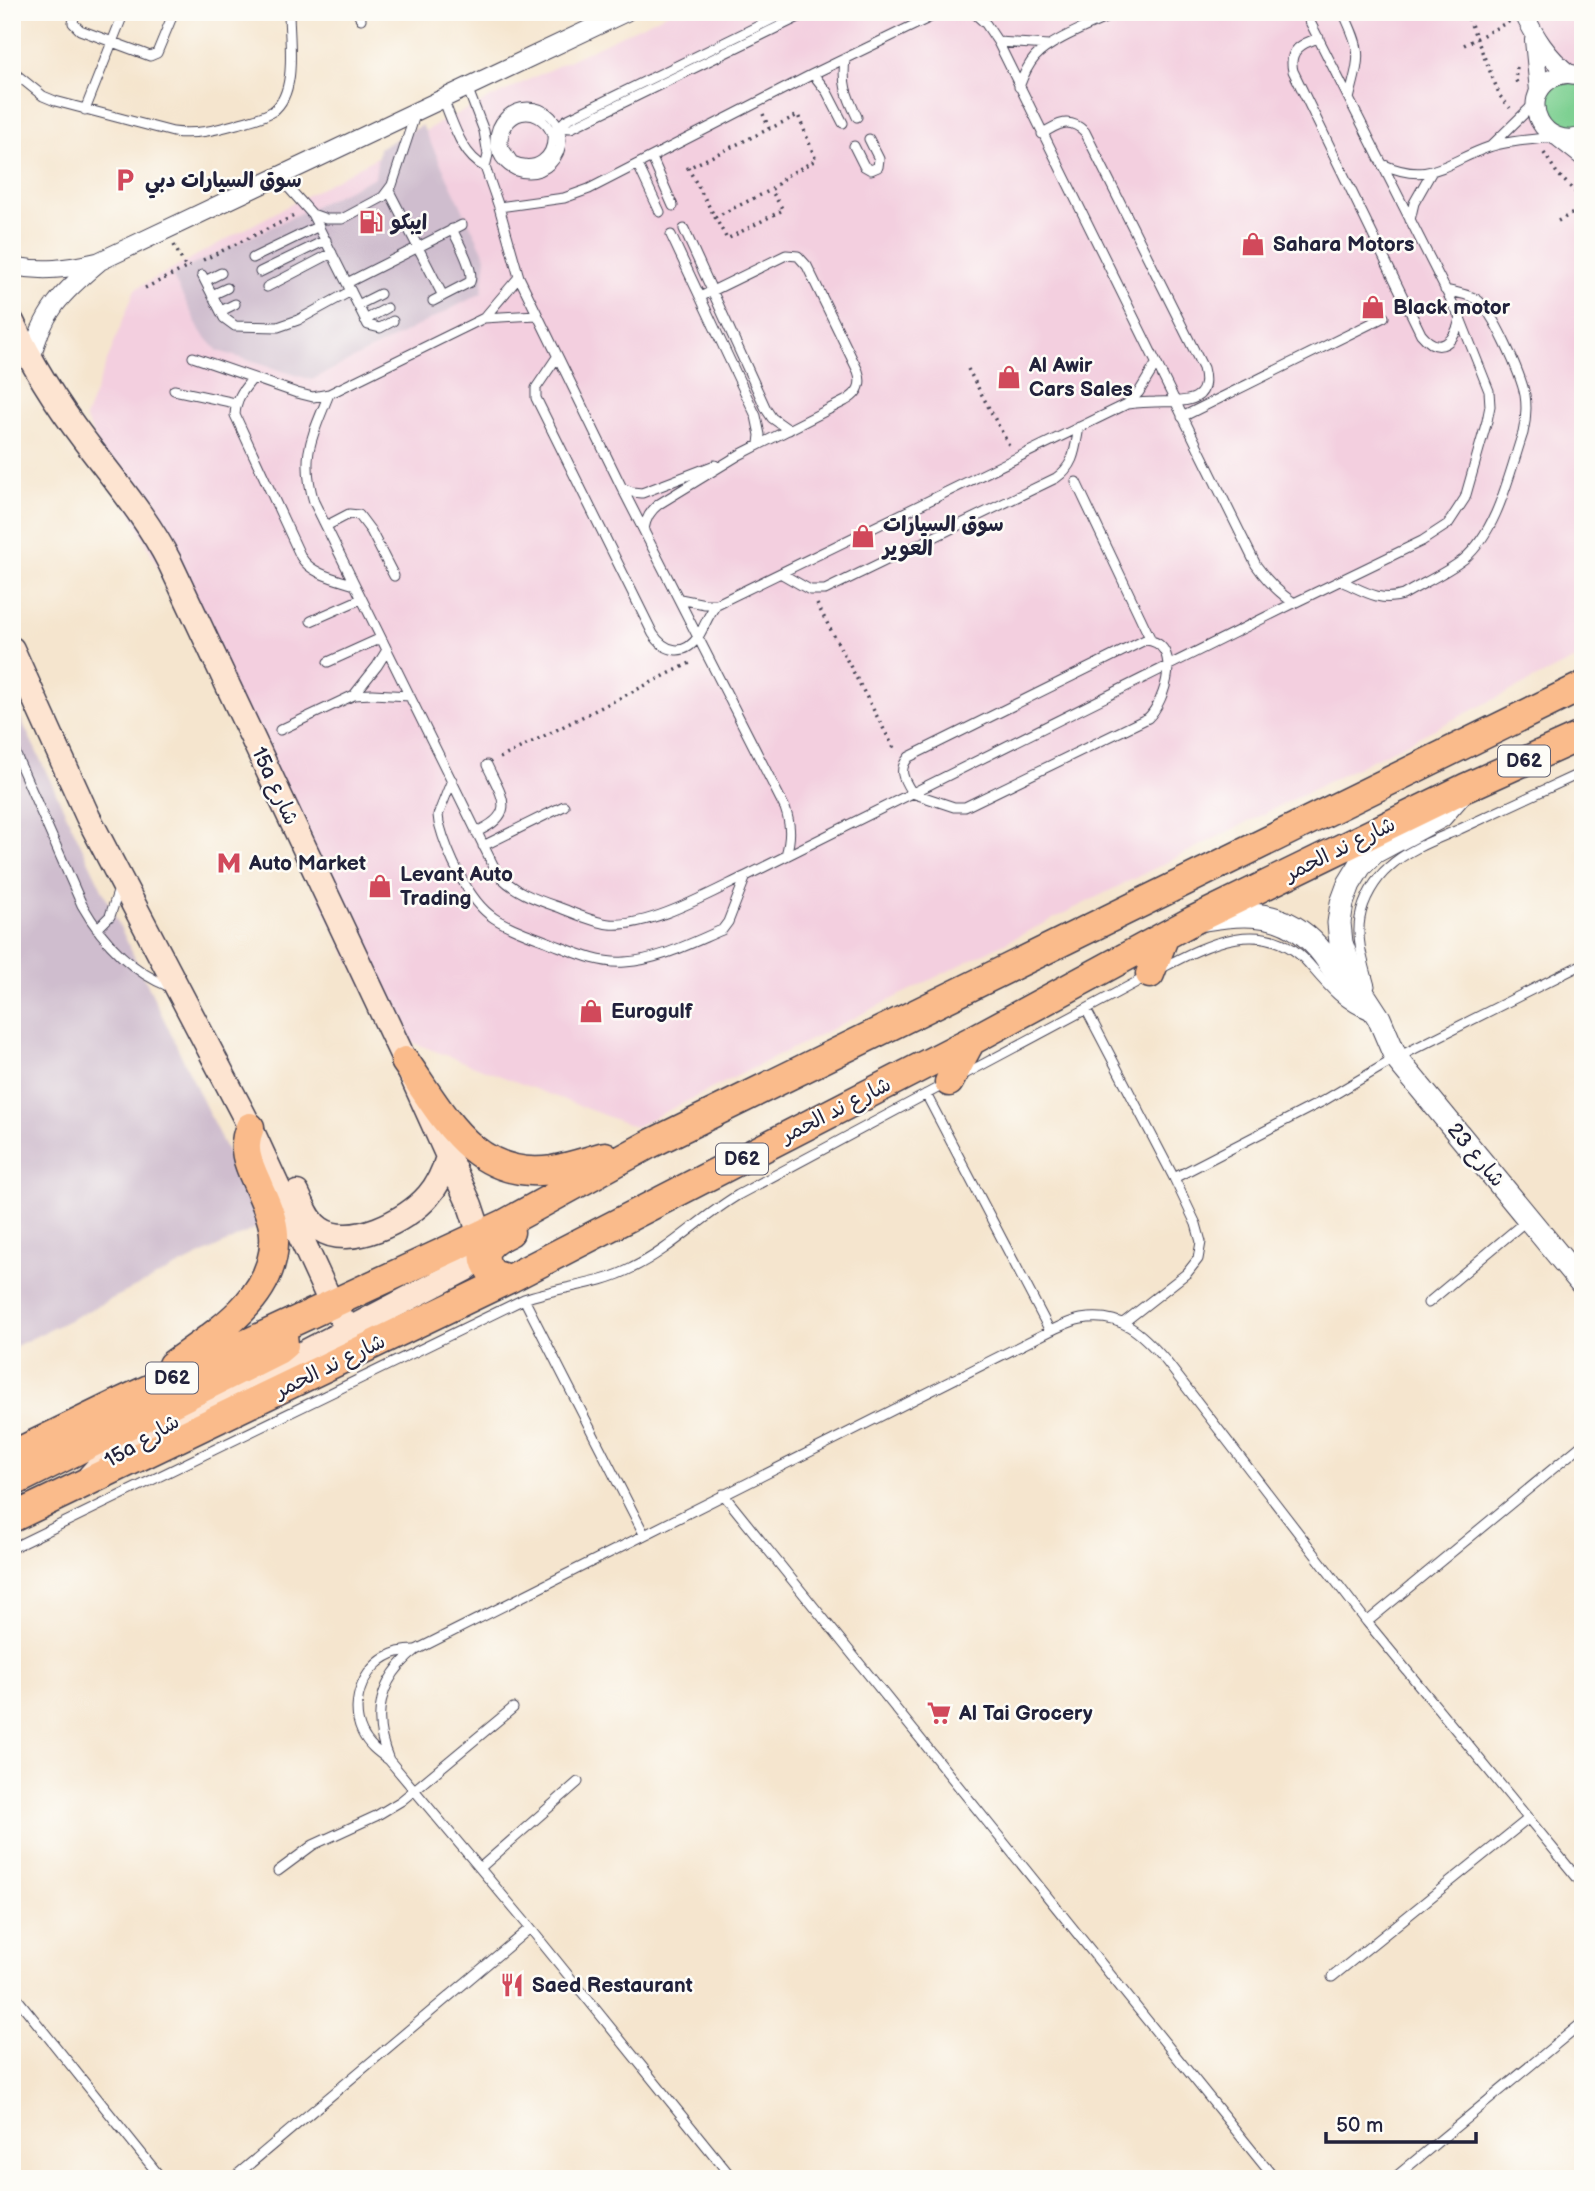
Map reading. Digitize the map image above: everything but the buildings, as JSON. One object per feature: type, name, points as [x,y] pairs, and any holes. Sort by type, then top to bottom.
[{"type":"main road","name":"15a شارع","points":[[12,323],[31,361],[66,415],[155,533],[405,1061],[481,1235],[480,1247],[474,1261],[465,1269],[129,1444],[101,1464],[86,1482]]},
{"type":"main road","points":[[12,649],[88,817],[250,1127],[332,1305],[351,1328],[379,1342]]},
{"type":"main road","name":"شارع ند الحمر","points":[[12,1455],[481,1235],[648,1145],[1583,686]]},
{"type":"main road","name":"شارع ند الحمر","points":[[12,1518],[379,1342],[517,1289],[1192,921],[1465,788],[1583,735]]},
{"type":"main road","points":[[1150,974],[1164,938]]},
{"type":"main road","points":[[937,1088],[971,1041]]},
{"type":"main road","points":[[405,1061],[461,1140],[480,1155],[502,1165],[534,1171],[550,1170],[648,1145]]},
{"type":"main road","points":[[517,1289],[492,1274],[488,1268],[485,1253],[494,1240],[732,1123],[770,1096],[786,1079]]},
{"type":"main road","points":[[250,1127],[282,1166],[311,1220],[323,1231],[339,1237],[378,1228],[411,1211],[434,1189],[449,1157]]},
{"type":"main road","points":[[123,1401],[242,1311],[271,1265],[274,1233],[271,1217],[247,1159],[245,1137],[250,1127]]},
{"type":"main road","points":[[12,1483],[278,1350],[285,1340],[277,1330]]},
{"type":"street","points":[[12,266],[37,271],[61,270],[100,261],[626,12]]},
{"type":"street","points":[[1524,13],[1542,48],[1554,62],[1578,75]]},
{"type":"street","points":[[1533,33],[1537,117],[1544,129],[1583,157]]},
{"type":"street","points":[[1537,97],[1547,82],[1557,76],[1578,75]]},
{"type":"street","points":[[1557,137],[1569,140],[1583,136]]},
{"type":"street","points":[[31,361],[43,320],[55,302],[100,261]]},
{"type":"street","name":"شارع 23","points":[[1465,788],[1441,816],[1374,852],[1360,866],[1342,903],[1339,923],[1341,943],[1355,978],[1379,1018],[1396,1058],[1583,1286]]},
{"type":"street","name":"شارع 23","points":[[1192,921],[1249,914],[1291,924],[1309,938],[1349,990],[1379,1018]]},
{"type":"lane","points":[[75,12],[75,27],[146,55],[157,53],[174,12]]},
{"type":"lane","points":[[85,110],[124,12]]},
{"type":"lane","points":[[12,71],[43,96],[85,110],[190,134],[207,132],[265,116],[283,102],[288,91],[289,12]]},
{"type":"lane","points":[[568,124],[536,108],[513,110],[497,126],[495,149],[508,167],[518,172],[541,171],[551,165],[557,156],[568,124],[787,12]]},
{"type":"lane","points":[[553,129],[809,12]]},
{"type":"lane","points":[[499,207],[564,198],[589,189],[813,74],[941,12]]},
{"type":"lane","points":[[973,12],[986,24],[998,42],[1256,565],[1266,580],[1294,603]]},
{"type":"lane","points":[[1019,87],[1025,70],[1036,55],[1118,12]]},
{"type":"lane","points":[[329,394],[312,435],[307,457],[307,480],[314,502],[482,846],[498,873],[516,891],[592,920],[608,924],[642,922],[746,876],[1436,534],[1448,524],[1465,498],[1490,406],[1489,391],[1460,318],[1305,12]]},
{"type":"lane","points":[[1343,12],[1356,38],[1359,55],[1349,99]]},
{"type":"lane","points":[[1319,37],[1296,50],[1291,64],[1293,71],[1421,334],[1434,344],[1451,341],[1456,334],[1460,318]]},
{"type":"lane","points":[[998,42],[1051,45]]},
{"type":"lane","points":[[845,59],[843,83],[846,96],[857,117]]},
{"type":"lane","points":[[813,74],[827,92],[843,123]]},
{"type":"lane","points":[[467,88],[487,143],[485,167],[519,277],[622,488],[785,808],[790,823],[786,855]]},
{"type":"lane","points":[[1490,147],[1537,97]]},
{"type":"lane","points":[[443,99],[468,153],[476,163],[485,167]]},
{"type":"lane","points":[[310,211],[326,219],[342,219],[383,198],[389,191],[416,112]]},
{"type":"lane","points":[[546,112],[561,145]]},
{"type":"lane","points":[[526,115],[542,120],[553,129],[551,151],[538,163],[530,166],[513,161],[503,146],[502,138],[510,122],[526,115]]},
{"type":"lane","points":[[557,357],[537,388],[536,398],[653,634],[659,644],[681,650],[698,636],[709,613],[717,604],[1127,404],[1175,403],[1195,398],[1203,390],[1203,368],[1085,132],[1079,125],[1062,122],[1042,134]]},
{"type":"lane","points":[[1382,164],[1397,171],[1431,173],[1490,147],[1557,137]]},
{"type":"lane","points":[[855,146],[864,166],[875,170],[879,159],[869,139]]},
{"type":"lane","points":[[652,158],[673,206]]},
{"type":"lane","points":[[638,165],[660,212]]},
{"type":"lane","points":[[1410,220],[1414,203],[1431,173]]},
{"type":"lane","points":[[279,177],[310,211],[368,325],[380,328],[393,321]]},
{"type":"lane","points":[[389,191],[417,247],[425,272],[432,285],[443,296]]},
{"type":"lane","points":[[253,258],[319,226]]},
{"type":"lane","points":[[221,273],[203,278],[224,318],[235,326],[278,327],[298,320],[417,247],[457,227],[472,278],[470,282],[433,301]]},
{"type":"lane","points":[[684,229],[766,409],[772,418],[789,430]]},
{"type":"lane","points":[[671,235],[756,416],[759,444]]},
{"type":"lane","points":[[260,272],[326,240]]},
{"type":"lane","points":[[267,287],[332,253]]},
{"type":"lane","points":[[643,529],[651,510],[659,504],[739,455],[845,401],[857,392],[860,385],[858,371],[804,260],[792,254],[786,255],[700,297]]},
{"type":"lane","points":[[484,318],[519,277]]},
{"type":"lane","points":[[212,295],[227,288]]},
{"type":"lane","points":[[1341,581],[1381,598],[1403,595],[1463,559],[1475,548],[1493,519],[1526,421],[1524,394],[1521,381],[1488,309],[1477,299],[1445,290]]},
{"type":"lane","points":[[358,305],[380,294]]},
{"type":"lane","points":[[221,311],[235,304]]},
{"type":"lane","points":[[365,320],[387,308]]},
{"type":"lane","points":[[193,357],[313,397],[329,394],[484,318],[537,314]]},
{"type":"lane","points":[[1182,417],[1384,317]]},
{"type":"lane","points":[[1127,404],[1149,379],[1156,364]]},
{"type":"lane","points":[[253,378],[240,393],[235,415],[305,563],[318,572],[355,586]]},
{"type":"lane","points":[[174,390],[236,403]]},
{"type":"lane","points":[[782,574],[810,590],[825,590],[1056,478],[1071,464],[1079,427]]},
{"type":"lane","points":[[622,488],[642,493],[739,455]]},
{"type":"lane","points":[[1076,482],[1151,640]]},
{"type":"lane","points":[[326,526],[349,514],[359,515],[372,531],[394,576]]},
{"type":"lane","points":[[311,621],[361,599]]},
{"type":"lane","points":[[680,599],[717,604]]},
{"type":"lane","points":[[328,662],[381,638]]},
{"type":"lane","points":[[1151,640],[1158,643],[1164,649],[1168,665],[1161,701],[1148,718],[965,807],[954,807],[912,793],[902,775],[903,765],[909,757],[1140,642],[1151,640]]},
{"type":"lane","points":[[354,695],[387,650]]},
{"type":"lane","points":[[280,730],[354,695],[410,696]]},
{"type":"lane","points":[[12,746],[82,905],[97,929],[117,953],[141,973],[178,990]]},
{"type":"lane","points":[[476,832],[496,822],[502,812],[503,801],[487,765]]},
{"type":"lane","points":[[1379,1018],[1359,937],[1360,917],[1376,881],[1389,866],[1406,855],[1583,772]]},
{"type":"lane","points":[[452,780],[438,815],[439,823],[473,897],[495,919],[583,956],[603,961],[643,960],[722,930],[729,922],[746,876]]},
{"type":"lane","points":[[482,846],[564,806]]},
{"type":"lane","points":[[97,929],[110,916],[119,892],[120,879]]},
{"type":"lane","points":[[12,1548],[517,1289],[541,1293],[596,1283],[632,1269],[665,1248],[724,1203],[1200,948],[1241,937],[1263,937],[1283,944],[1296,951],[1332,991],[1362,1012],[1379,1018]]},
{"type":"lane","points":[[1174,1178],[1325,1100],[1396,1058],[1583,964]]},
{"type":"lane","points":[[1086,1009],[1174,1178],[1199,1233],[1201,1250],[1198,1259],[1187,1273],[1123,1323]]},
{"type":"lane","points":[[937,1088],[1049,1331]]},
{"type":"lane","points":[[1428,1303],[1529,1219]]},
{"type":"lane","points":[[517,1289],[644,1534]]},
{"type":"lane","points":[[388,1760],[381,1741],[379,1720],[382,1699],[389,1679],[401,1662],[416,1650],[1049,1331],[1081,1319],[1104,1319],[1123,1323],[1144,1336],[1166,1361],[1367,1622],[1583,1885]]},
{"type":"lane","points":[[1367,1622],[1583,1444]]},
{"type":"lane","points":[[723,1494],[1275,2179]]},
{"type":"lane","points":[[416,1650],[397,1652],[380,1661],[366,1676],[358,1694],[357,1713],[362,1732],[530,1928],[733,2179]]},
{"type":"lane","points":[[278,1871],[313,1845],[376,1816],[414,1790],[513,1708]]},
{"type":"lane","points":[[480,1868],[578,1782]]},
{"type":"lane","points":[[1332,1977],[1528,1819]]},
{"type":"lane","points":[[232,2179],[530,1928]]},
{"type":"lane","points":[[12,1992],[162,2179]]},
{"type":"lane","points":[[1393,2179],[1583,2022]]},
{"type":"path","points":[[1467,16],[1524,13]]},
{"type":"path","points":[[1464,45],[1524,13]]},
{"type":"path","points":[[715,217],[771,190],[786,176],[816,160],[798,115],[688,168],[727,239],[783,210],[771,190]]},
{"type":"path","points":[[1558,221],[1583,208]]},
{"type":"path","points":[[145,288],[310,211]]},
{"type":"path","points":[[166,230],[186,268]]},
{"type":"path","points":[[968,369],[1016,458]]},
{"type":"path","points":[[810,590],[903,765]]},
{"type":"path","points":[[487,765],[708,654]]},
{"type":"shaded area","name":"سوق السيارات العوير","points":[[670,12],[1583,12],[1583,655],[635,1127],[385,1032],[85,418],[135,289],[449,118]]},
{"type":"shaded area","points":[[422,125],[486,257],[482,293],[312,380],[218,351],[201,332],[172,275],[375,177],[379,148]]},
{"type":"shaded area","points":[[12,700],[262,1225],[12,1348]]},
{"type":"green space","points":[[1583,82],[1583,132],[1575,135],[1548,126],[1542,98],[1553,83]]},
{"type":"place","name":"سوق السيارات دبي","points":[[125,180]]},
{"type":"place","name":"ايبكو","points":[[371,222]]},
{"type":"place","name":"Sahara Motors","points":[[1253,244]]},
{"type":"place","name":"Black motor","points":[[1373,307]]},
{"type":"place","name":"Al Awir Cars Sales","points":[[1009,377]]},
{"type":"place","name":"سوق السيارات العوير","points":[[863,536]]},
{"type":"place","name":"Auto Market","points":[[229,863]]},
{"type":"place","name":"Levant Auto Trading","points":[[380,886]]},
{"type":"place","name":"Eurogulf","points":[[591,1011]]},
{"type":"place","name":"Al Tai Grocery","points":[[939,1713]]},
{"type":"place","name":"Saed Restaurant","points":[[512,1985]]}]
